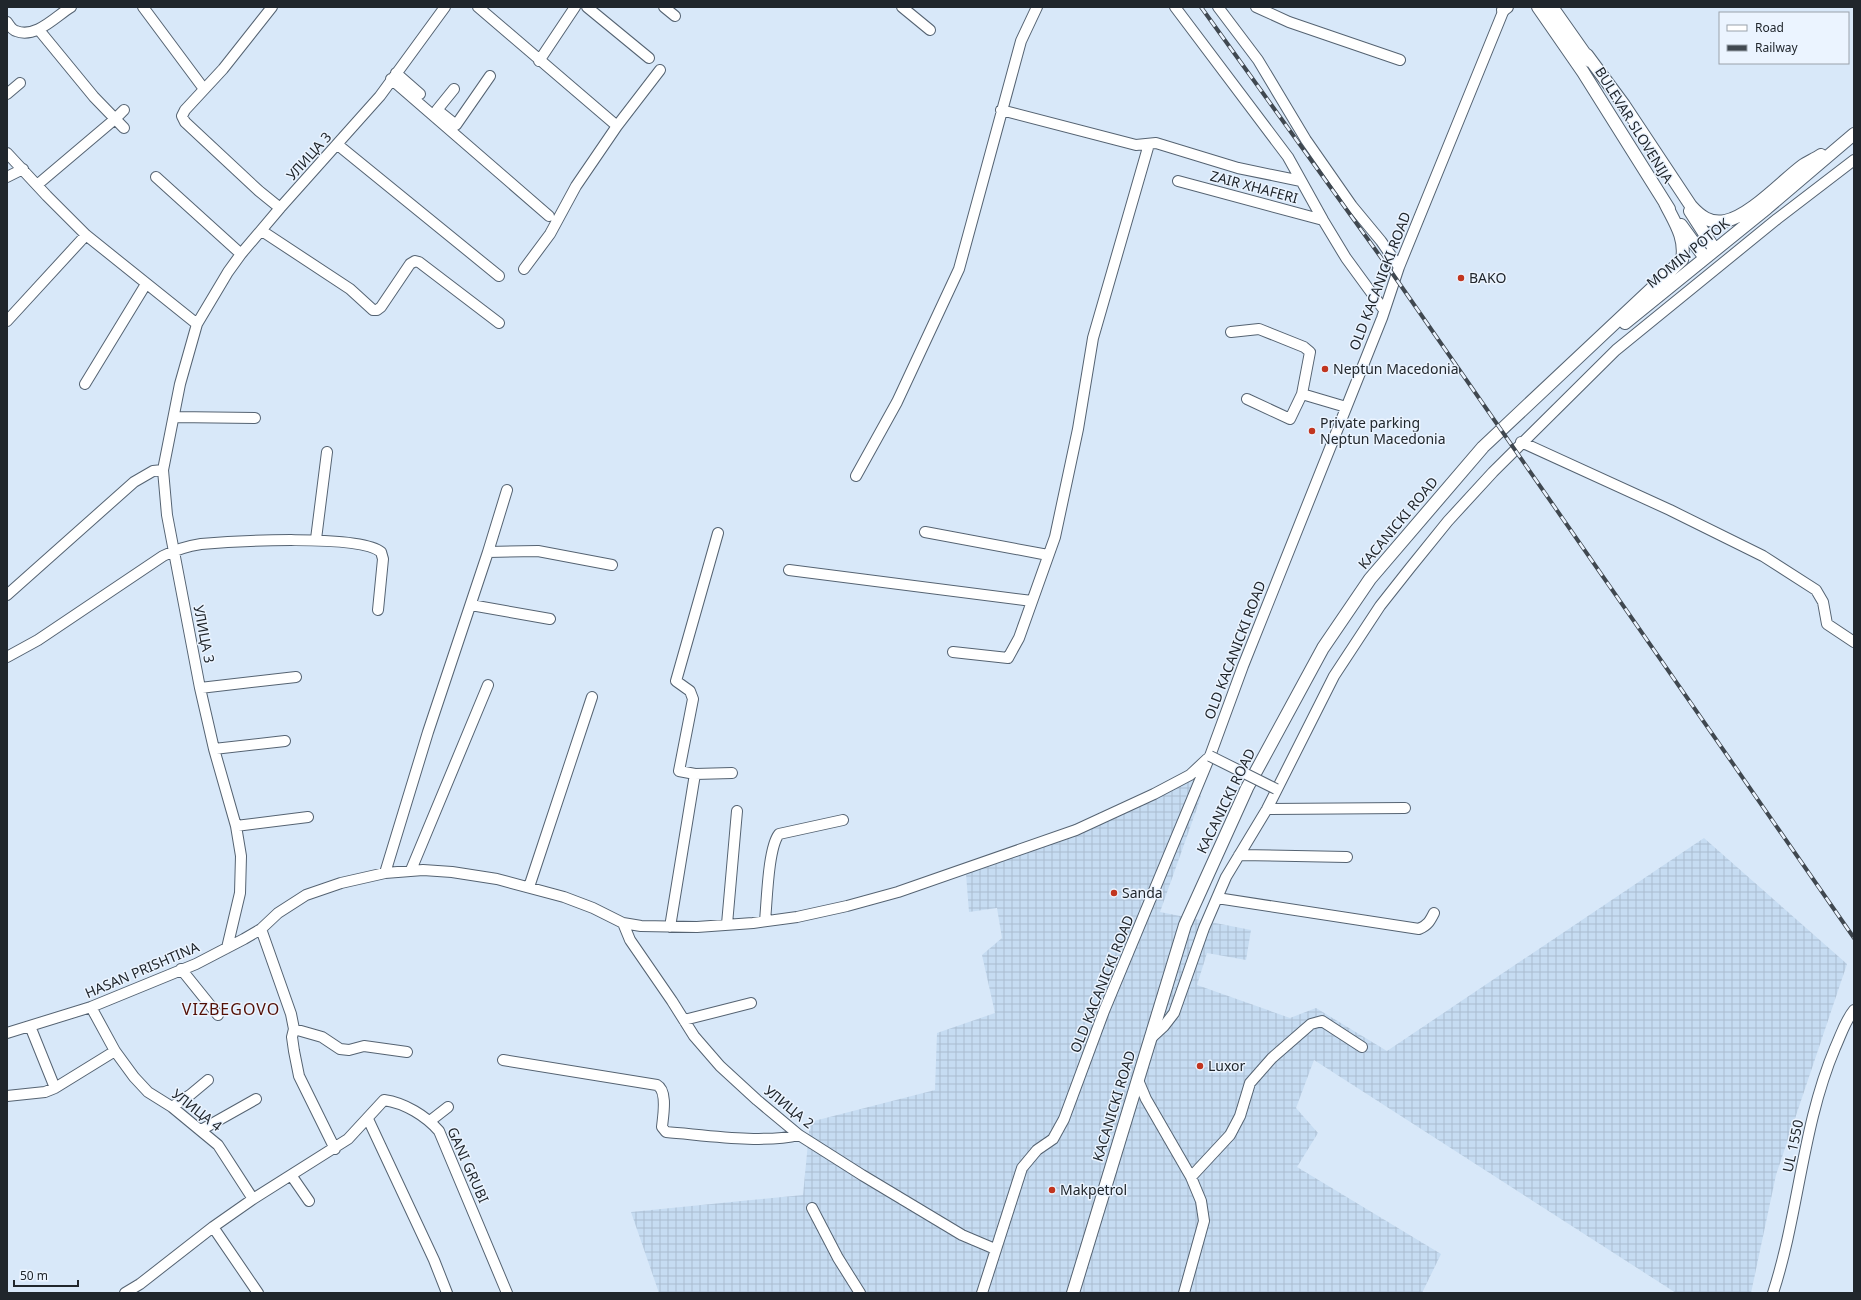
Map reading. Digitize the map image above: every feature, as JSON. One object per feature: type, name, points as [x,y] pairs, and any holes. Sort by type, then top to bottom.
[{"type":"street","points":[[7,22],[15,31],[24,32],[39,30],[71,7]]},
{"type":"street","points":[[143,7],[204,89]]},
{"type":"street","points":[[272,7],[241,47],[182,116],[183,119],[259,191],[280,208]]},
{"type":"street","name":"УЛИЦА 3","points":[[227,948],[240,893],[241,856],[236,826],[214,749],[200,688],[173,551],[167,515],[163,470],[180,384],[198,324],[220,284],[241,254],[380,96],[445,7]]},
{"type":"street","points":[[478,7],[539,61],[617,126]]},
{"type":"street","points":[[539,61],[575,7]]},
{"type":"street","points":[[587,7],[649,58]]},
{"type":"street","points":[[664,7],[675,16]]},
{"type":"street","points":[[902,7],[930,30]]},
{"type":"street","points":[[856,476],[897,402],[959,269],[1021,41],[1037,7]]},
{"type":"street","points":[[1175,7],[1288,157],[1346,258],[1384,310]]},
{"type":"street","points":[[1218,7],[1258,60],[1306,140],[1352,206],[1381,241],[1399,267]]},
{"type":"street","points":[[1256,7],[1289,22],[1400,60]]},
{"type":"street","name":"BULEVAR SLOVENIJA","points":[[1538,7],[1583,72],[1665,204],[1705,258]]},
{"type":"street","name":"BULEVAR SLOVENIJA","points":[[1552,7],[1587,55],[1715,250]]},
{"type":"street","name":"OLD KACANICKI ROAD","points":[[982,1293],[1022,1168],[1036,1150],[1053,1139],[1064,1119],[1104,1011],[1210,756],[1245,659],[1346,407],[1399,267],[1505,8]]},
{"type":"street","points":[[39,30],[115,120],[124,128]]},
{"type":"street","points":[[1587,55],[1624,105],[1691,206],[1701,217],[1712,221],[1725,221],[1737,217],[1752,207],[1803,165],[1849,138]]},
{"type":"street","points":[[524,269],[550,234],[576,186],[617,126],[660,70]]},
{"type":"street","points":[[394,76],[456,125],[490,76]]},
{"type":"street","points":[[394,76],[549,216]]},
{"type":"street","points":[[7,94],[20,83]]},
{"type":"street","points":[[437,110],[454,89]]},
{"type":"street","points":[[37,185],[115,120],[124,110]]},
{"type":"street","points":[[1001,110],[1136,145],[1156,143],[1169,146],[1238,168],[1301,181]]},
{"type":"street","name":"MOMIN POTOK","points":[[1538,393],[1715,250],[1849,138]]},
{"type":"street","points":[[953,652],[1008,658],[1019,638],[1055,537],[1078,429],[1093,338],[1149,144]]},
{"type":"street","points":[[338,145],[499,276]]},
{"type":"street","points":[[7,153],[86,235],[198,324]]},
{"type":"street","points":[[1151,1038],[1164,1026],[1174,1013],[1204,928],[1217,898],[1239,854],[1267,809],[1334,676],[1380,606],[1448,521],[1522,442],[1616,350],[1777,219],[1854,160]]},
{"type":"street","points":[[7,177],[22,170]]},
{"type":"street","points":[[156,177],[241,254]]},
{"type":"street","name":"ZAIR XHAFERI","points":[[1178,181],[1323,220]]},
{"type":"street","points":[[1538,393],[1682,260],[1684,250],[1682,237],[1665,204]]},
{"type":"street","points":[[262,231],[350,289],[373,310],[377,310],[381,307],[410,264],[415,261],[419,262],[499,323]]},
{"type":"street","points":[[7,320],[86,235]]},
{"type":"street","points":[[85,384],[146,284]]},
{"type":"street","points":[[1231,332],[1259,329],[1304,347],[1310,352],[1302,394],[1290,419],[1247,399]]},
{"type":"street","name":"KACANICKI ROAD","points":[[1073,1293],[1185,925],[1247,788],[1323,648],[1370,579],[1483,447],[1538,393]]},
{"type":"street","points":[[1302,394],[1346,407]]},
{"type":"street","points":[[174,416],[255,418]]},
{"type":"street","points":[[1522,442],[1670,510],[1763,556],[1816,590],[1823,602],[1827,624],[1854,642]]},
{"type":"street","points":[[316,539],[327,452]]},
{"type":"street","points":[[7,595],[134,482],[153,471],[163,470]]},
{"type":"street","points":[[385,873],[428,732],[471,605],[507,490]]},
{"type":"street","points":[[925,532],[1048,555]]},
{"type":"street","points":[[718,533],[676,681],[690,691],[693,698],[679,771],[695,774],[732,773]]},
{"type":"street","points":[[7,657],[38,640],[173,551],[200,544],[316,539],[370,546],[381,552],[383,559],[378,610]]},
{"type":"street","points":[[488,552],[538,551],[612,565]]},
{"type":"street","points":[[790,570],[1032,601]]},
{"type":"street","points":[[471,605],[550,618]]},
{"type":"street","points":[[200,688],[296,677]]},
{"type":"street","points":[[411,870],[488,685]]},
{"type":"street","points":[[529,887],[592,697]]},
{"type":"street","points":[[214,749],[285,741]]},
{"type":"street","points":[[1210,756],[1276,789]]},
{"type":"street","name":"HASAN PRISHTINA","points":[[7,1033],[91,1007],[196,964],[261,929],[278,913],[306,895],[341,883],[385,873],[411,870],[452,872],[497,879],[529,887],[578,902],[623,923],[641,926],[670,927],[727,924],[797,917],[840,908],[898,892],[1076,830],[1154,794],[1190,775],[1210,756]]},
{"type":"street","points":[[670,927],[695,774]]},
{"type":"street","points":[[1267,809],[1405,808]]},
{"type":"street","points":[[727,924],[737,812]]},
{"type":"street","points":[[236,826],[308,817]]},
{"type":"street","points":[[765,921],[774,840],[779,834],[843,820]]},
{"type":"street","points":[[1239,854],[1347,857]]},
{"type":"street","points":[[1217,898],[1419,929],[1430,922],[1434,913]]},
{"type":"street","name":"УЛИЦА 2","points":[[623,923],[630,940],[694,1036],[720,1066],[799,1135],[962,1235],[995,1249]]},
{"type":"street","points":[[261,929],[294,1029],[292,1037],[300,1076],[335,1149]]},
{"type":"street","points":[[181,969],[218,1015]]},
{"type":"street","points":[[684,1020],[751,1003]]},
{"type":"street","name":"УЛИЦА 4","points":[[91,1007],[115,1051],[134,1078],[148,1092],[172,1107],[218,1145],[253,1199]]},
{"type":"street","name":"UL 1550","points":[[1773,1293],[1788,1238],[1812,1124],[1827,1067],[1848,1017],[1854,1010]]},
{"type":"street","points":[[1191,1178],[1230,1135],[1240,1116],[1250,1084],[1272,1058],[1311,1024],[1322,1021],[1362,1048]]},
{"type":"street","points":[[30,1026],[55,1088]]},
{"type":"street","points":[[294,1029],[322,1037],[340,1049],[349,1050],[364,1046],[407,1052]]},
{"type":"street","points":[[7,1096],[45,1092],[55,1088],[115,1051]]},
{"type":"street","points":[[503,1060],[660,1086],[663,1092],[662,1127],[666,1132],[785,1139],[799,1135]]},
{"type":"street","points":[[172,1107],[190,1095],[208,1080]]},
{"type":"street","points":[[1138,1080],[1146,1099],[1191,1178],[1201,1201],[1204,1221],[1184,1293]]},
{"type":"street","points":[[201,1130],[256,1099]]},
{"type":"street","name":"GANI GRUBI","points":[[125,1293],[143,1289],[213,1227],[253,1199],[335,1149],[348,1139],[368,1119],[384,1100],[405,1106],[430,1121],[440,1131],[507,1293]]},
{"type":"street","points":[[430,1121],[448,1107]]},
{"type":"street","points":[[368,1119],[434,1260],[447,1293]]},
{"type":"street","points":[[291,1175],[309,1201]]},
{"type":"street","points":[[812,1208],[838,1258],[860,1293]]},
{"type":"street","points":[[213,1227],[258,1293]]},
{"type":"shaded area","points":[[1195,779],[1201,797],[1160,912],[1251,930],[1246,960],[1207,953],[1197,985],[1290,1018],[1316,1008],[1387,1051],[1704,838],[1847,964],[1776,1175],[1751,1293],[1676,1293],[1314,1060],[1296,1108],[1318,1133],[1297,1167],[1441,1254],[1422,1293],[659,1293],[631,1212],[803,1195],[810,1122],[935,1090],[937,1033],[995,1013],[982,955],[1002,938],[997,908],[969,912],[966,874],[1089,828]]},
{"type":"railway","points":[[1201,7],[1390,270],[1854,938]]},
{"type":"place","name":"BAKO","points":[[1461,278]]},
{"type":"place","name":"Neptun Macedonia","points":[[1325,369]]},
{"type":"place","name":"Private parking Neptun Macedonia","points":[[1312,431]]},
{"type":"place","name":"Sanda","points":[[1114,893]]},
{"type":"place","name":"Luxor","points":[[1200,1066]]},
{"type":"place","name":"Makpetrol","points":[[1052,1190]]},
{"type":"district","name":"VIZBEGOVO","points":[[231,1009]]}]
